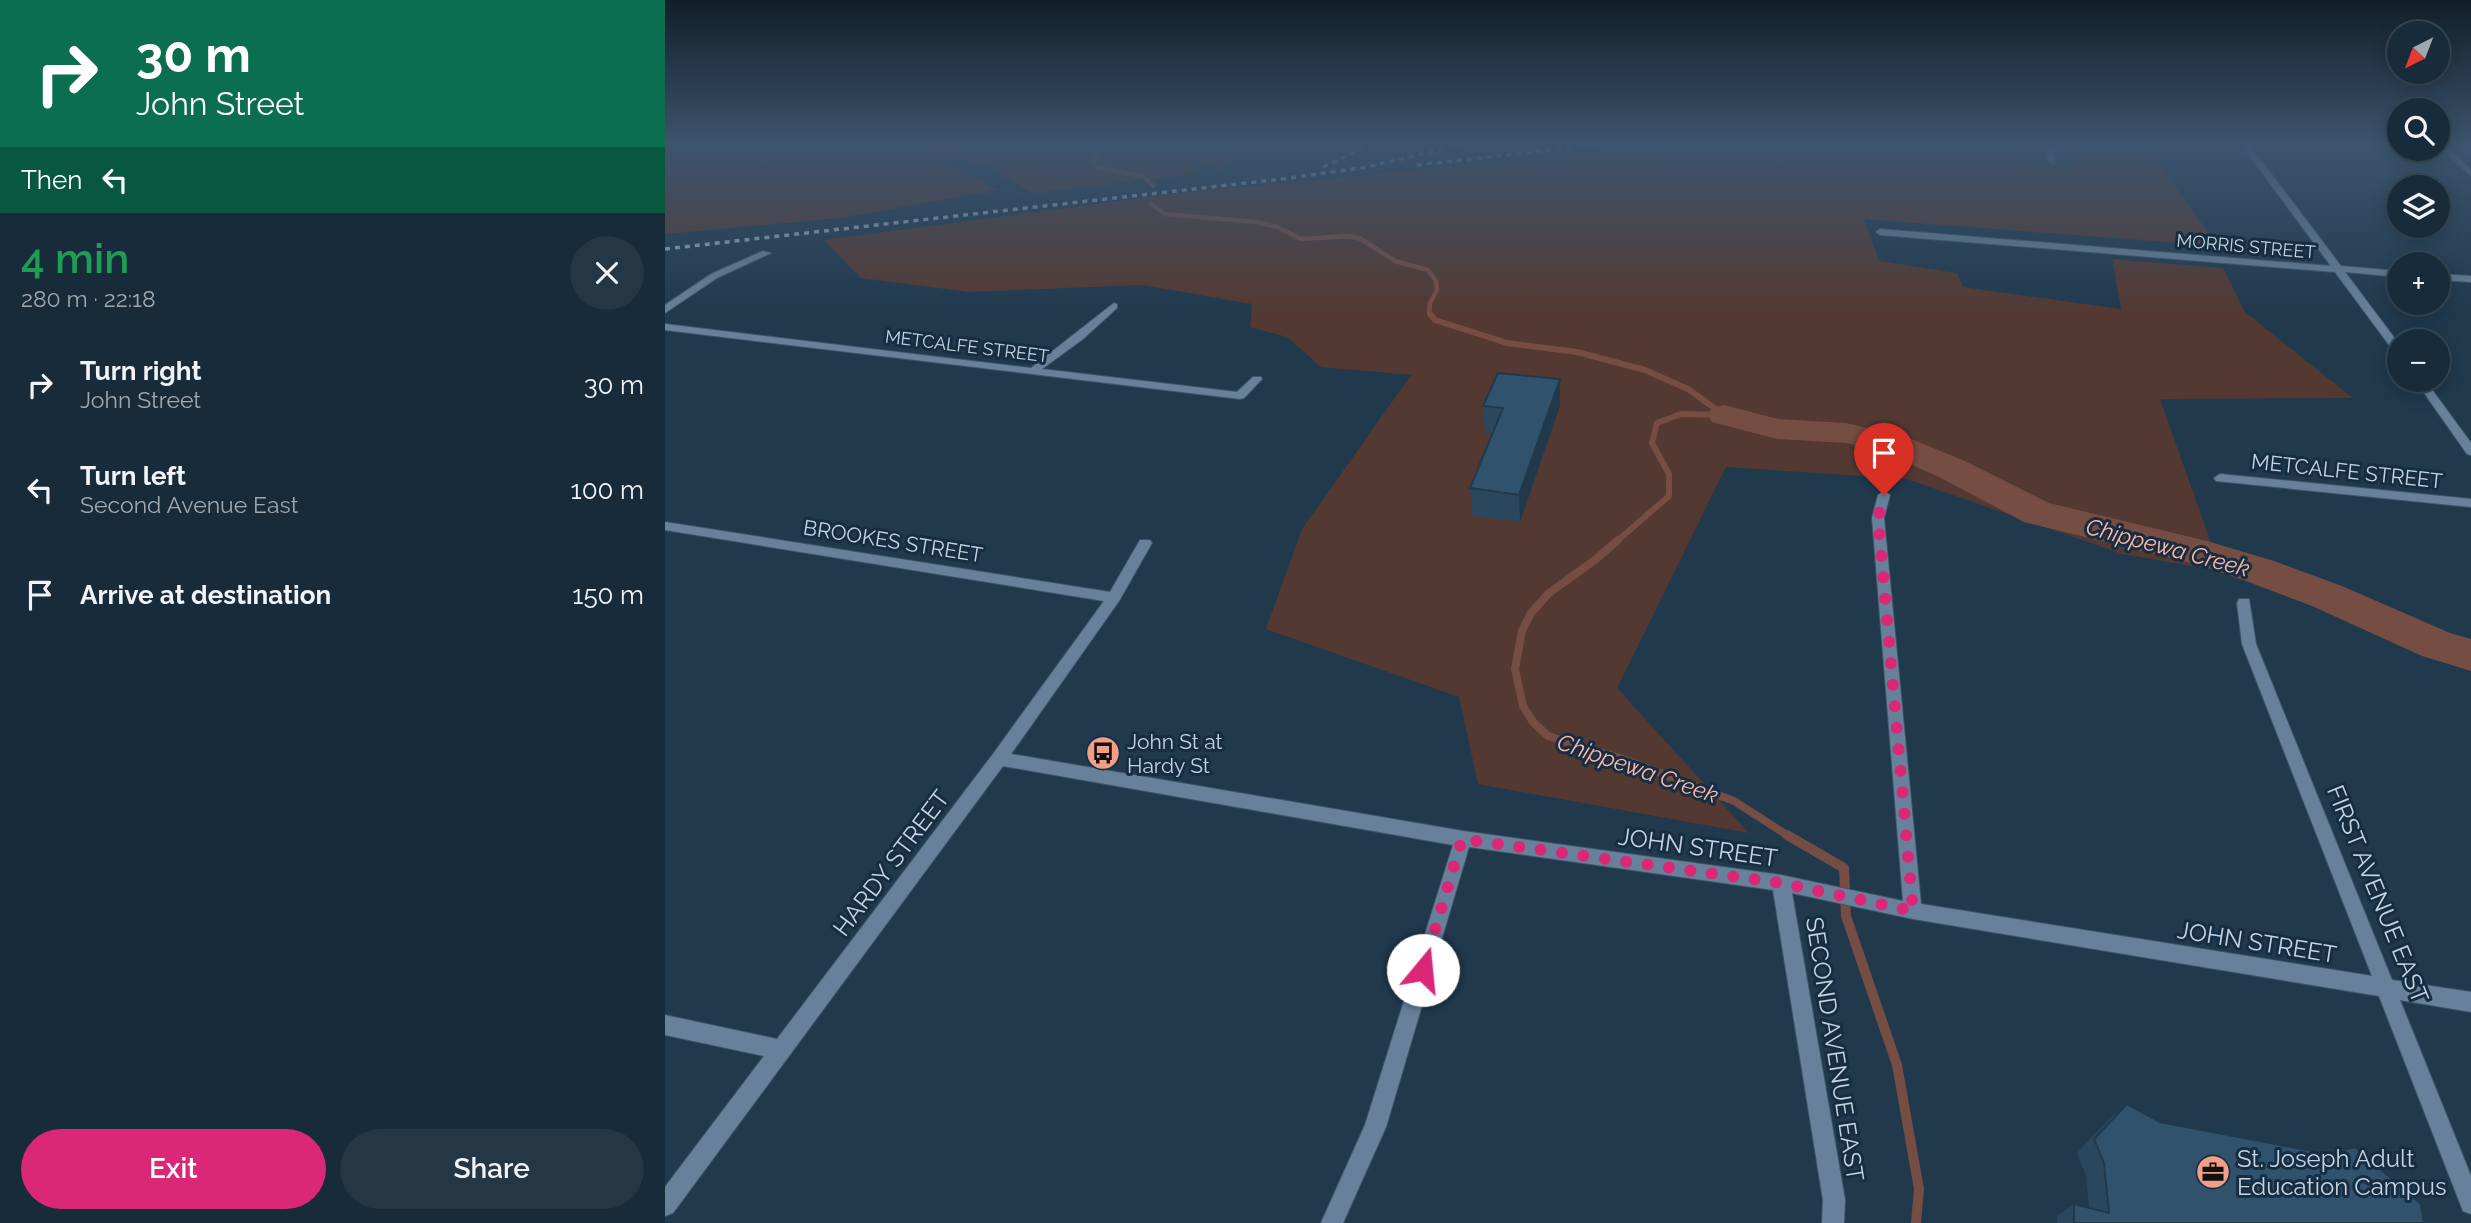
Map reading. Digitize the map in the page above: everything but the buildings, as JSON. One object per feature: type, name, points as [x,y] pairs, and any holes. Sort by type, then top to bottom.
[{"type":"street","points":[[2288,200],[2387,334]]},
{"type":"street","name":"MORRIS STREET","points":[[1880,232],[2387,273]]},
{"type":"street","points":[[665,310],[714,276],[766,253]]},
{"type":"street","points":[[2450,278],[2471,279]]},
{"type":"street","points":[[1033,372],[1079,338],[1114,306]]},
{"type":"street","name":"METCALFE STREET","points":[[665,327],[1240,396],[1257,379]]},
{"type":"street","points":[[2429,392],[2471,451]]},
{"type":"street","name":"METCALFE STREET","points":[[2220,478],[2471,503]]},
{"type":"street","points":[[1884,495],[1878,518],[1906,909]]},
{"type":"street","name":"BROOKES STREET","points":[[665,526],[1114,598]]},
{"type":"street","name":"HARDY STREET","points":[[665,1205],[999,759],[1114,598],[1145,543]]},
{"type":"street","name":"FIRST AVENUE EAST","points":[[2244,603],[2249,644],[2471,1203]]},
{"type":"street","name":"JOHN STREET","points":[[999,759],[1462,839],[1781,883],[1906,909],[2471,1002]]},
{"type":"street","points":[[1332,1223],[1375,1127],[1462,839]]},
{"type":"street","name":"SECOND AVENUE EAST","points":[[1781,883],[1834,1200],[1833,1223]]},
{"type":"street","points":[[665,1025],[781,1050]]},
{"type":"shaded area","points":[[665,200],[941,200],[840,218],[665,234]]},
{"type":"shaded area","points":[[1127,200],[2185,200],[2218,246],[1864,219],[1879,261],[1957,273],[1963,287],[2121,309],[2112,259],[2223,268],[2245,312],[2353,398],[2160,399],[2221,571],[2122,554],[1907,479],[1726,467],[1617,688],[1749,833],[1478,784],[1459,697],[1266,629],[1302,529],[1411,375],[1321,367],[1287,337],[1250,327],[1252,304],[1142,285],[969,292],[861,278],[824,240]]},
{"type":"waterway","points":[[1151,204],[1165,214],[1256,222],[1277,227],[1301,239],[1349,236],[1361,239],[1395,261],[1428,270],[1436,281],[1437,290],[1430,303],[1430,314]]},
{"type":"waterway","points":[[1430,314],[1435,320],[1507,343],[1577,352],[1645,370],[1688,389],[1724,415],[1681,414],[1657,423],[1652,443],[1669,474],[1669,496],[1616,542]]},
{"type":"waterway","name":"Chippewa Creek","points":[[1724,415],[1777,429],[1846,433],[1892,443],[1952,469],[2037,513],[2207,554],[2260,571],[2327,596],[2437,645],[2471,655]]},
{"type":"waterway","name":"Chippewa Creek","points":[[1618,540],[1549,593],[1531,613],[1522,631],[1515,669],[1523,706],[1533,722],[1548,736],[1623,759],[1734,801],[1790,837]]},
{"type":"waterway","name":"Chippewa Creek","points":[[1787,835],[1844,868],[1846,916],[1897,1065],[1919,1189],[1916,1223]]},
{"type":"railway","points":[[665,249],[1096,200]]},
{"type":"place","name":"John St at Hardy St","points":[[1103,753]]},
{"type":"place","name":"St. Joseph Adult Education Campus","points":[[2213,1172]]},
{"type":"route","points":[[1423,970],[1462,839],[1781,883],[1913,911],[1878,518],[1884,495]]}]
